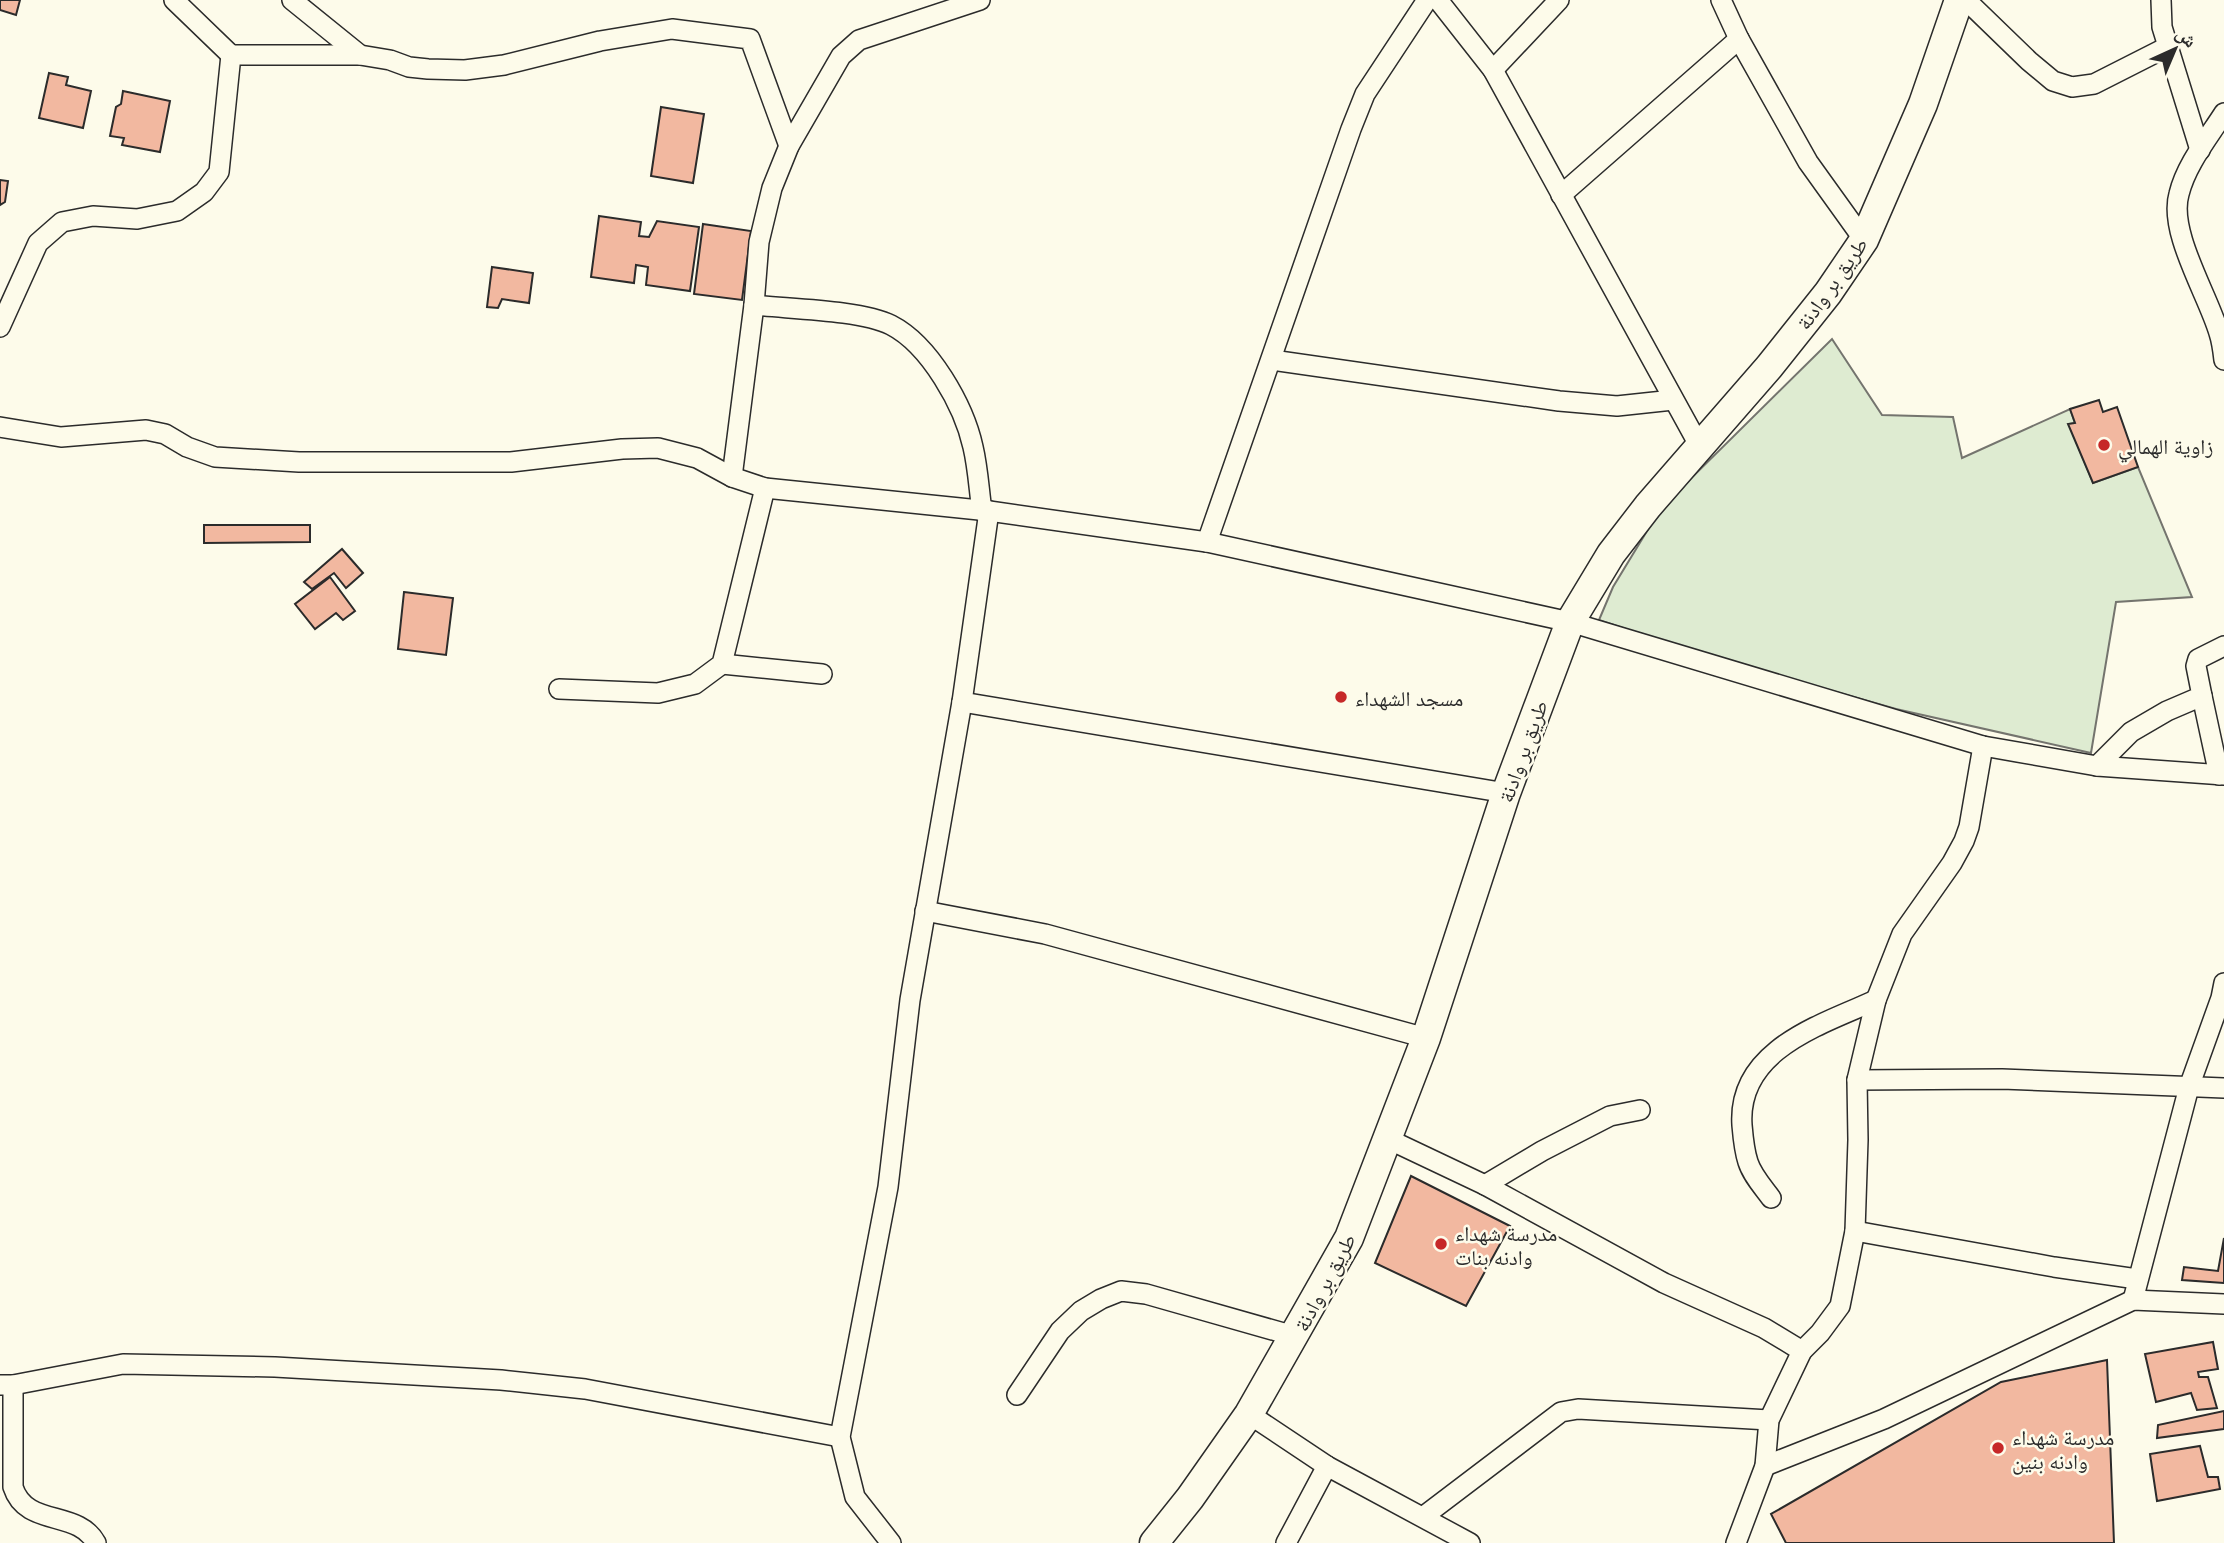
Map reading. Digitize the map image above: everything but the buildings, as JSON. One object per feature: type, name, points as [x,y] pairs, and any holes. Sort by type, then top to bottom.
[{"type":"street","points":[[174,0],[231,55],[360,55],[390,60],[409,67],[465,70],[504,65],[600,41],[673,29],[750,39],[789,146]]},
{"type":"street","points":[[292,0],[360,55]]},
{"type":"street","points":[[732,477],[754,306],[759,242],[772,188],[789,146],[841,56],[859,40],[980,0]]},
{"type":"street","points":[[1207,542],[1365,94],[1427,0]]},
{"type":"street","points":[[1438,0],[1493,70],[1700,447]]},
{"type":"street","points":[[1493,70],[1559,0]]},
{"type":"street","points":[[1721,0],[1739,39],[1808,162],[1864,240]]},
{"type":"street","name":"طريق بر وادنة","points":[[1154,1543],[1249,1415],[1349,1238],[1426,1038],[1506,793],[1570,622],[1611,554],[1648,506],[1778,357],[1828,293],[1864,240],[1923,104],[1959,0]]},
{"type":"street","points":[[1966,0],[2037,68],[2053,81],[2072,87],[2094,83],[2167,47]]},
{"type":"street","points":[[2161,0],[2162,27],[2167,47],[2200,150]]},
{"type":"street","points":[[1561,195],[1739,39]]},
{"type":"street","points":[[0,327],[38,243],[62,222],[93,216],[137,219],[177,211],[204,192],[219,172],[231,55]]},
{"type":"street","points":[[2224,113],[2200,150],[2178,195],[2176,216],[2220,334],[2224,360]]},
{"type":"street","points":[[754,306],[861,316],[890,325],[911,340],[954,394],[973,446],[986,511],[962,702],[911,1000],[888,1186],[840,1437],[855,1497],[891,1543]]},
{"type":"street","points":[[1272,360],[1559,401],[1617,405],[1673,400]]},
{"type":"street","points":[[0,427],[61,437],[146,430],[164,434],[187,447],[215,457],[299,462],[511,462],[622,449],[658,449],[697,458],[732,477],[765,488],[986,511],[1207,542],[1570,622],[1983,746],[2097,766],[2222,775],[2196,666],[2198,659],[2224,646]]},
{"type":"street","points":[[559,689],[659,693],[695,684],[722,664],[765,488]]},
{"type":"street","points":[[722,664],[822,674]]},
{"type":"street","points":[[2097,766],[2131,732],[2167,711],[2202,696]]},
{"type":"street","points":[[962,702],[1506,793]]},
{"type":"street","points":[[1736,1543],[1765,1466],[1769,1420],[1802,1351],[1840,1306],[1855,1231],[1857,1080],[1876,1000],[1902,934],[1952,863],[1964,841],[1969,827],[1983,746]]},
{"type":"street","points":[[925,911],[1045,934],[1426,1038]]},
{"type":"street","points":[[2133,1300],[2189,1087],[2224,983]]},
{"type":"street","points":[[1771,1198],[1748,1164],[1743,1140],[1743,1097],[1755,1072],[1766,1059],[1797,1037],[1876,1000]]},
{"type":"street","points":[[1857,1080],[2002,1079],[2224,1088]]},
{"type":"street","points":[[1485,1185],[1609,1116],[1640,1110]]},
{"type":"street","points":[[1388,1139],[1485,1185],[1664,1283],[1763,1328],[1802,1351]]},
{"type":"street","points":[[1855,1231],[2137,1279]]},
{"type":"street","points":[[1017,1395],[1060,1331],[1081,1311],[1101,1298],[1121,1291],[1146,1294],[1294,1336]]},
{"type":"street","points":[[1765,1466],[1884,1419],[2133,1300],[2224,1304]]},
{"type":"street","points":[[96,1543],[92,1536],[79,1528],[62,1519],[43,1516],[17,1499],[13,1487],[7,1385],[123,1364],[275,1367],[501,1380],[585,1389],[840,1437]]},
{"type":"street","points":[[1424,1516],[1561,1412],[1578,1409],[1769,1420]]},
{"type":"street","points":[[1249,1415],[1327,1466],[1470,1543]]},
{"type":"street","points":[[1286,1543],[1327,1466]]},
{"type":"green space","points":[[1832,339],[1882,415],[1953,417],[1962,458],[2070,409],[2075,423],[2069,424],[2093,483],[2138,467],[2192,597],[2116,602],[2091,753],[1896,709],[1691,651],[1599,620],[1613,587],[1661,508]]},
{"type":"place","name":"زاوية الهمالي","points":[[2104,445]]},
{"type":"place","name":"مسجد الشهداء","points":[[1341,697]]},
{"type":"place","name":"مدرسة شهداء وادنه بنات","points":[[1441,1244]]},
{"type":"place","name":"مدرسة شهداء وادنه بنين","points":[[1998,1448]]}]
